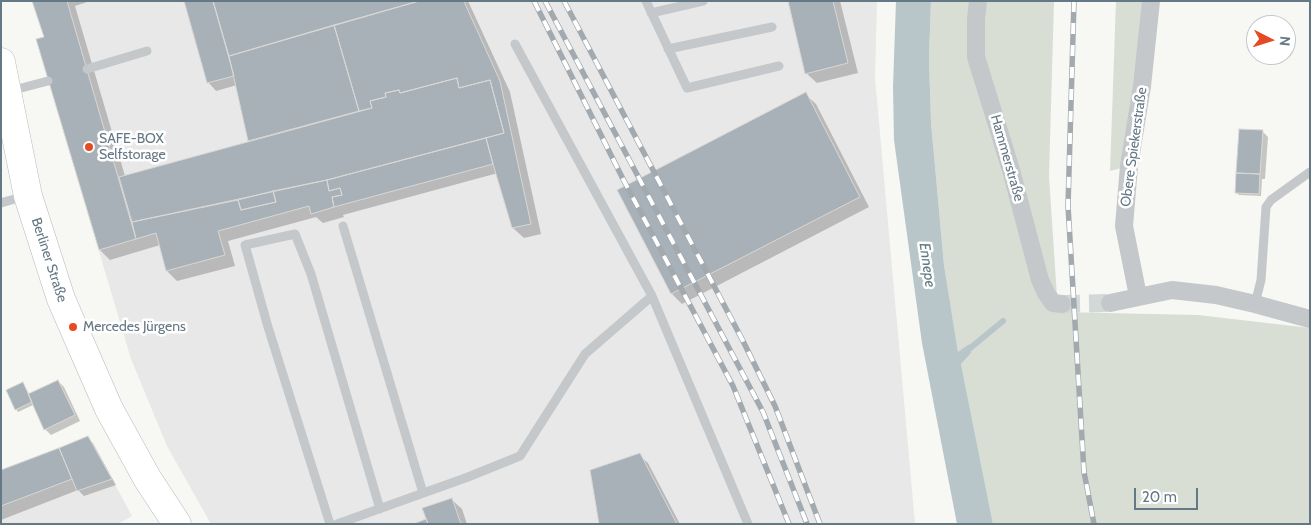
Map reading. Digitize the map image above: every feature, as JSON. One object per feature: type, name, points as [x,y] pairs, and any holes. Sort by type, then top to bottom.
[{"type":"main road","name":"Berliner Straße","points":[[1,62],[28,196],[61,299],[106,401],[147,478],[177,524]]},
{"type":"street","name":"Hammerstraße","points":[[978,1],[976,57],[1011,170],[1040,280],[1053,303],[1062,304]]},
{"type":"street","name":"Obere Spiekerstraße","points":[[1138,296],[1124,226],[1129,166],[1142,86],[1151,1]]},
{"type":"street","points":[[1110,302],[1172,290],[1216,295],[1310,319]]},
{"type":"lane","points":[[646,1],[687,88],[779,66]]},
{"type":"lane","points":[[651,13],[703,1]]},
{"type":"lane","points":[[668,49],[772,27]]},
{"type":"lane","points":[[515,44],[652,296],[748,524]]},
{"type":"lane","points":[[87,70],[147,51]]},
{"type":"lane","points":[[7,92],[48,81]]},
{"type":"lane","points":[[1255,304],[1261,280],[1266,207],[1271,200],[1310,172]]},
{"type":"lane","points":[[1,203],[28,196]]},
{"type":"lane","points":[[343,226],[423,493]]},
{"type":"lane","points":[[330,524],[268,327],[245,245],[295,234],[310,274],[380,508]]},
{"type":"lane","points":[[337,524],[520,456],[585,354],[652,296]]},
{"type":"shaded area","points":[[32,1],[877,1],[875,78],[915,524],[211,524],[167,446],[131,359],[36,39],[44,37]]},
{"type":"shaded area","points":[[931,1],[1054,1],[1049,176],[1058,312],[1198,315],[1310,328],[1310,524],[993,524],[961,364],[970,353],[969,344],[958,353],[944,265],[931,122],[929,58]]},
{"type":"shaded area","points":[[1116,1],[1151,1],[1129,166],[1110,171]]},
{"type":"shaded area","points":[[63,446],[112,479],[132,516],[118,524],[1,524],[1,470]]},
{"type":"water","name":"Ennepe","points":[[896,1],[931,1],[929,58],[931,122],[944,265],[958,352],[969,344],[971,353],[961,364],[993,524],[957,524],[922,343],[894,140],[893,87]]},
{"type":"building","points":[[32,1],[67,1],[136,239],[99,250],[36,39],[44,37]]},
{"type":"building","points":[[184,1],[213,1],[234,76],[207,83]]},
{"type":"building","points":[[213,1],[419,1],[229,56]]},
{"type":"building","points":[[419,1],[464,1],[500,81],[531,224],[512,228],[493,164],[486,138],[504,133],[490,80],[459,88],[457,78],[400,93],[399,90],[385,93],[386,97],[370,101],[372,108],[359,111],[334,25]]},
{"type":"building","points":[[788,1],[833,1],[848,63],[805,74]]},
{"type":"building","points":[[334,25],[359,111],[248,141],[229,56]]},
{"type":"building","points":[[457,78],[459,88],[490,80],[504,133],[327,180],[132,222],[119,177],[372,108],[370,101],[386,97],[385,93],[399,90],[400,93]]},
{"type":"building","points":[[806,92],[860,197],[671,294],[617,190]]},
{"type":"building","points":[[1239,129],[1263,130],[1260,174],[1236,173]]},
{"type":"building","points":[[486,138],[493,164],[334,207],[332,197],[342,195],[340,188],[329,191],[327,180]]},
{"type":"building","points":[[1236,173],[1260,174],[1259,194],[1235,193]]},
{"type":"building","points":[[327,180],[329,191],[340,188],[342,195],[332,197],[334,207],[311,214],[309,206],[218,231],[225,255],[166,271],[156,233],[136,239],[132,222],[238,200],[241,210],[276,202],[273,191]]},
{"type":"building","points":[[273,191],[276,202],[241,210],[238,200]]},
{"type":"building","points":[[58,380],[75,415],[44,430],[28,394]]},
{"type":"building","points":[[23,382],[32,402],[15,410],[6,390]]},
{"type":"building","points":[[88,436],[112,479],[77,491],[59,448]]},
{"type":"building","points":[[59,448],[72,479],[1,506],[1,470]]},
{"type":"building","points":[[640,453],[677,524],[599,524],[590,470]]},
{"type":"building","points":[[452,498],[461,524],[428,524],[422,508]]},
{"type":"building","points":[[426,519],[428,524],[413,524]]},
{"type":"waterway","points":[[963,354],[1003,321]]},
{"type":"tunnel","points":[[1062,304],[1110,303]]},
{"type":"railway","points":[[534,1],[623,179],[733,386],[789,524]]},
{"type":"railway","points":[[545,1],[763,412],[807,524]]},
{"type":"railway","points":[[564,1],[743,341],[775,406],[820,524]]},
{"type":"railway","points":[[1074,1],[1068,206],[1084,472],[1094,524]]},
{"type":"place","name":"SAFE-BOX Selfstorage","points":[[89,147]]},
{"type":"place","name":"Mercedes Jürgens","points":[[73,327]]}]
